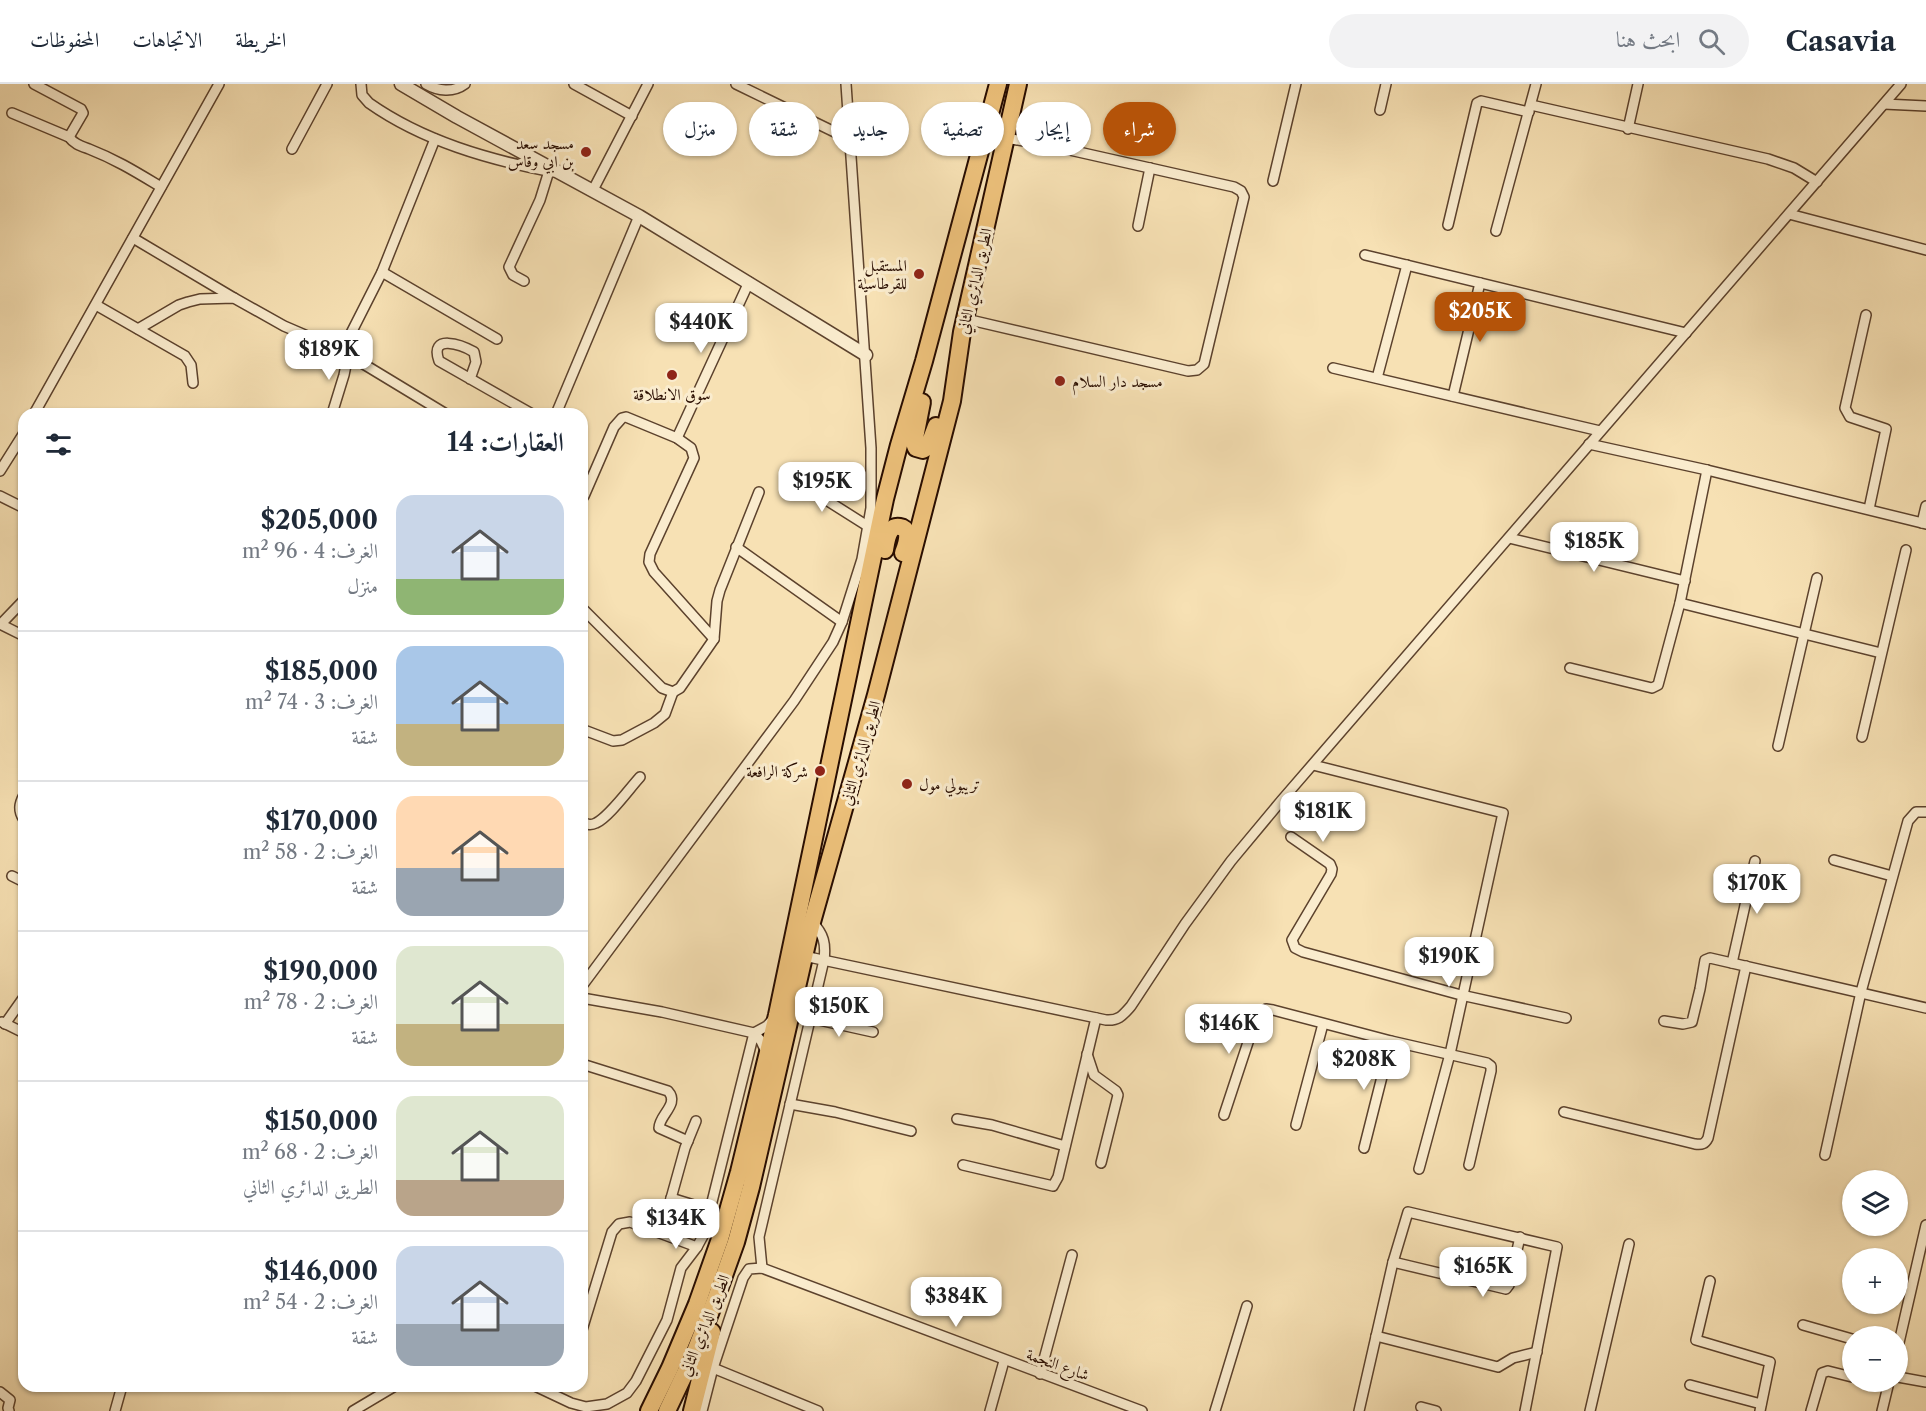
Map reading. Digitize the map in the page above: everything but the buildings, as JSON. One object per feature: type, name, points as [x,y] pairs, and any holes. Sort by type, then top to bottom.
[{"type":"highway","name":"الطريق الدائري الثاني","points":[[649,1411],[684,1336],[709,1272],[730,1206],[738,1136],[767,1055],[777,1015],[885,499],[998,84]]},
{"type":"highway","points":[[964,325],[940,414],[929,444],[926,449],[918,449],[915,443],[923,395],[1003,84]]},
{"type":"highway","name":"الطريق الدائري الثاني","points":[[667,1411],[705,1326],[736,1242],[751,1187],[812,922],[876,695],[952,401],[964,325],[1018,84]]},
{"type":"highway","points":[[847,683],[859,655],[889,534],[894,527],[900,527],[905,530],[907,536],[880,654],[876,695]]},
{"type":"highway","points":[[793,1003],[812,1013]]},
{"type":"highway","points":[[692,1411],[736,1242]]},
{"type":"street","points":[[34,84],[81,109],[82,113],[69,137]]},
{"type":"street","points":[[37,408],[219,84]]},
{"type":"street","points":[[292,149],[327,84]]},
{"type":"street","points":[[361,84],[362,95],[369,103],[435,139],[498,160],[555,172]]},
{"type":"street","points":[[401,84],[555,172],[639,216],[866,354]]},
{"type":"street","points":[[426,84],[434,89],[443,90],[457,89],[465,84]]},
{"type":"street","points":[[574,84],[632,116]]},
{"type":"street","points":[[593,190],[648,84]]},
{"type":"street","points":[[736,84],[831,130]]},
{"type":"street","points":[[846,84],[847,102]]},
{"type":"street","points":[[1273,181],[1296,84]]},
{"type":"street","points":[[1380,110],[1386,84]]},
{"type":"street","points":[[1496,231],[1536,84]]},
{"type":"street","points":[[1628,129],[1638,84]]},
{"type":"street","points":[[804,956],[1096,1018],[1113,1021],[1120,1018],[1131,1006],[1185,924],[1231,861],[1901,84]]},
{"type":"street","points":[[1448,225],[1477,103],[1481,101],[1530,108],[1781,163],[1817,182]]},
{"type":"street","points":[[1884,104],[1926,106]]},
{"type":"street","points":[[12,113],[69,137],[75,144],[114,159],[161,187]]},
{"type":"street","points":[[964,325],[1188,371],[1197,370],[1204,364],[1244,197],[1241,191],[1234,187],[1052,146],[1006,138]]},
{"type":"street","points":[[334,408],[344,375],[345,353],[382,273],[435,139]]},
{"type":"street","points":[[588,978],[794,701],[833,642],[842,622],[862,559],[869,527],[871,448],[850,156]]},
{"type":"street","points":[[1138,226],[1149,168]]},
{"type":"street","points":[[524,280],[513,275],[509,267],[555,172]]},
{"type":"street","points":[[1789,214],[1926,250]]},
{"type":"street","points":[[559,408],[639,216]]},
{"type":"street","points":[[133,238],[284,326],[345,353],[436,408]]},
{"type":"street","points":[[1365,255],[1686,333]]},
{"type":"street","points":[[1377,378],[1407,266]]},
{"type":"street","points":[[382,273],[497,339]]},
{"type":"street","points":[[677,438],[749,282]]},
{"type":"street","points":[[1453,396],[1480,283]]},
{"type":"street","points":[[138,329],[178,305],[201,299],[234,298]]},
{"type":"street","points":[[96,305],[185,356],[191,365],[193,383]]},
{"type":"street","points":[[1866,315],[1845,408],[1850,417],[1886,429],[1869,509]]},
{"type":"street","points":[[470,379],[476,362],[474,352],[453,342],[441,346],[437,355],[439,361],[470,379],[521,408]]},
{"type":"street","points":[[1333,368],[1600,431]]},
{"type":"street","points":[[588,489],[614,427],[622,418],[626,417],[677,438],[691,448],[694,458],[650,555],[649,562],[654,572],[714,639]]},
{"type":"street","points":[[0,471],[18,442]]},
{"type":"street","points":[[1589,444],[1924,523],[1926,506]]},
{"type":"street","points":[[1570,668],[1652,688],[1658,685],[1680,603],[1707,470]]},
{"type":"street","points":[[790,477],[869,527]]},
{"type":"street","points":[[588,732],[613,741],[622,740],[654,723],[665,714],[673,692],[680,688],[714,639],[717,601],[759,492]]},
{"type":"street","points":[[0,496],[18,505]]},
{"type":"street","points":[[1509,538],[1685,581]]},
{"type":"street","points":[[736,547],[842,622]]},
{"type":"street","points":[[1862,737],[1906,550]]},
{"type":"street","points":[[1778,746],[1817,578]]},
{"type":"street","points":[[1680,603],[1881,653]]},
{"type":"street","points":[[18,606],[0,624],[18,633]]},
{"type":"street","points":[[588,614],[662,688],[673,692]]},
{"type":"street","points":[[1313,765],[1503,813],[1461,995],[1450,1054],[1419,1169]]},
{"type":"street","points":[[588,825],[595,824],[603,818],[640,777]]},
{"type":"street","points":[[1825,1155],[1862,992],[1908,821],[1916,812],[1926,812]]},
{"type":"street","points":[[1291,837],[1330,864],[1332,869],[1292,940],[1295,948],[1461,995],[1566,1018]]},
{"type":"street","points":[[1834,860],[1892,876]]},
{"type":"street","points":[[1732,963],[1755,861]]},
{"type":"street","points":[[12,876],[18,879]]},
{"type":"street","points":[[702,1411],[713,1368],[743,1278],[749,1269],[762,1268],[759,1237],[824,960],[823,935],[812,922]]},
{"type":"street","points":[[1664,1021],[1683,1024],[1692,1022],[1707,958],[1926,1008]]},
{"type":"street","points":[[1564,1112],[1695,1144],[1701,1145],[1706,1142],[1746,966]]},
{"type":"street","points":[[588,999],[662,1012],[754,1033],[761,1041],[767,1055]]},
{"type":"street","points":[[18,1004],[2,1023],[18,1030]]},
{"type":"street","points":[[1224,1115],[1257,1015],[1266,1009],[1273,1010],[1487,1063],[1491,1066],[1469,1165]]},
{"type":"street","points":[[812,1013],[873,1032]]},
{"type":"street","points":[[754,1033],[766,1026],[777,1015]]},
{"type":"street","points":[[963,1165],[1051,1186],[1056,1181],[1096,1018]]},
{"type":"street","points":[[1296,1125],[1323,1024]]},
{"type":"street","points":[[548,1392],[578,1405],[593,1407],[614,1401],[627,1393],[636,1381],[667,1320],[681,1268],[704,1234],[710,1210],[738,1136],[754,1033]]},
{"type":"street","points":[[1364,1148],[1391,1041]]},
{"type":"street","points":[[1087,1054],[1095,1075],[1118,1095],[1101,1163]]},
{"type":"street","points":[[588,1066],[670,1092],[673,1099],[659,1126],[662,1130],[688,1141]]},
{"type":"street","points":[[790,1104],[836,1112],[911,1131]]},
{"type":"street","points":[[957,1119],[992,1125],[1065,1146]]},
{"type":"street","points":[[665,1220],[696,1121]]},
{"type":"street","points":[[671,1198],[710,1210]]},
{"type":"street","points":[[1359,1411],[1408,1212],[1557,1247],[1525,1411]]},
{"type":"street","points":[[588,1310],[612,1232],[619,1224],[630,1222],[697,1247]]},
{"type":"street","points":[[1904,1326],[1922,1257],[1926,1225]]},
{"type":"street","points":[[1394,1262],[1506,1289],[1509,1285],[1520,1237]]},
{"type":"street","points":[[1590,1411],[1629,1244]]},
{"type":"street","points":[[1040,1374],[1072,1255]]},
{"type":"street","name":"شارع النجمة","points":[[762,1268],[1142,1411]]},
{"type":"street","points":[[1690,1385],[1760,1407],[1770,1362],[1696,1340],[1710,1281]]},
{"type":"street","points":[[1215,1411],[1246,1306]]},
{"type":"street","points":[[1803,1325],[1842,1336]]},
{"type":"street","points":[[1376,1336],[1498,1367],[1513,1358],[1537,1352]]},
{"type":"street","points":[[990,1411],[1004,1360]]},
{"type":"street","points":[[713,1368],[818,1411]]},
{"type":"street","points":[[1811,1411],[1822,1373],[1828,1371],[1842,1374]]},
{"type":"street","points":[[1908,1379],[1926,1382]]},
{"type":"street","points":[[0,1392],[10,1400],[9,1411]]},
{"type":"street","points":[[115,1411],[120,1392]]},
{"type":"street","points":[[353,1411],[385,1392]]},
{"type":"street","points":[[559,1397],[561,1392]]},
{"type":"street","points":[[1882,1411],[1887,1392]]},
{"type":"street","points":[[1421,1407],[1436,1411]]},
{"type":"place","name":"مسجد سعد بن ابي وقاس","points":[[586,152]]},
{"type":"place","name":"المستقبل للقرطاسية","points":[[919,274]]},
{"type":"place","name":"سوق الانطلاقة","points":[[672,375]]},
{"type":"place","name":"مسجد دار السلام","points":[[1060,381]]},
{"type":"place","name":"شركة الرافعة","points":[[820,771]]},
{"type":"place","name":"تريبولي مول","points":[[907,784]]}]
